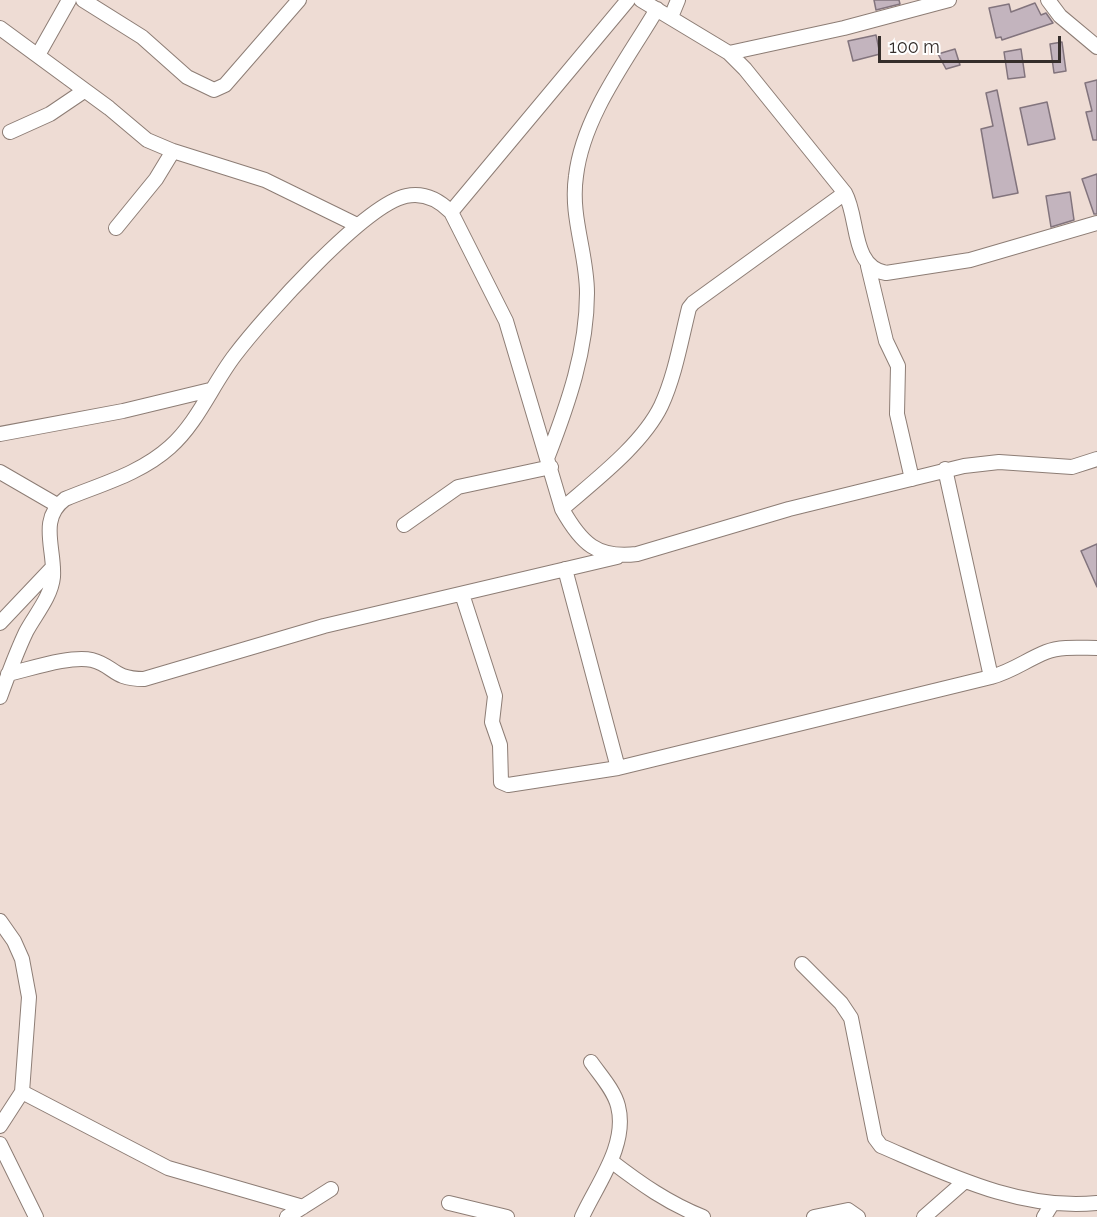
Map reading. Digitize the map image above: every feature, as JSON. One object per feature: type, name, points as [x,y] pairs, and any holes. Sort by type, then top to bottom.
[{"type":"street","points":[[38,55],[69,0]]},
{"type":"street","points":[[83,0],[142,38],[187,77],[214,90],[225,85],[299,0]]},
{"type":"street","points":[[451,212],[628,0]]},
{"type":"street","points":[[641,0],[729,53],[746,69],[845,193],[850,202],[862,258],[868,266],[885,341],[898,366],[897,414],[912,479]]},
{"type":"street","points":[[729,53],[844,28],[949,0]]},
{"type":"street","points":[[1048,0],[1060,16],[1097,47]]},
{"type":"street","points":[[671,17],[681,1]]},
{"type":"street","points":[[549,462],[571,398],[587,294],[574,211],[576,174],[580,153],[601,106],[657,9]]},
{"type":"street","points":[[0,28],[109,108],[147,140],[173,152],[265,180],[357,225]]},
{"type":"street","points":[[10,132],[50,114],[84,91]]},
{"type":"street","points":[[116,228],[156,179],[173,152]]},
{"type":"street","points":[[562,509],[608,469],[650,424],[661,406],[689,308],[693,303],[845,193]]},
{"type":"street","points":[[0,697],[26,632],[50,589],[53,567],[49,524],[57,505],[152,462],[187,429],[210,390],[252,336],[357,225],[388,202],[408,195],[427,195],[451,212],[506,321],[562,509],[575,533],[586,544],[622,556]]},
{"type":"street","points":[[868,266],[886,273],[970,260],[1097,223]]},
{"type":"street","points":[[0,434],[123,411],[210,390]]},
{"type":"street","points":[[8,674],[79,659],[102,664],[114,674],[127,679],[144,679],[324,626],[637,554],[789,509],[945,470],[999,462],[1072,466],[1097,459]]},
{"type":"street","points":[[404,525],[458,487],[549,462]]},
{"type":"street","points":[[945,470],[991,677]]},
{"type":"street","points":[[0,472],[57,505]]},
{"type":"street","points":[[0,623],[53,567]]},
{"type":"street","points":[[565,569],[618,768]]},
{"type":"street","points":[[462,594],[495,696],[492,722],[500,745],[501,782],[508,785],[618,768],[991,677],[1018,668],[1045,652],[1057,648],[1097,648]]},
{"type":"street","points":[[0,921],[14,941],[27,977],[29,997],[22,1092],[0,1126]]},
{"type":"street","points":[[802,964],[841,1003],[851,1018],[878,1143],[965,1181],[1052,1204],[1097,1203]]},
{"type":"street","points":[[582,1217],[611,1161],[619,1129],[618,1107],[591,1062]]},
{"type":"street","points":[[22,1092],[168,1168],[303,1207]]},
{"type":"street","points":[[0,1144],[36,1217]]},
{"type":"street","points":[[611,1161],[652,1192],[676,1206],[703,1217]]},
{"type":"street","points":[[924,1217],[965,1181]]},
{"type":"street","points":[[286,1217],[331,1189]]},
{"type":"street","points":[[449,1203],[507,1217]]},
{"type":"street","points":[[1044,1217],[1052,1204]]},
{"type":"street","points":[[814,1217],[848,1210],[858,1217]]},
{"type":"building","points":[[874,0],[899,0],[900,4],[876,10]]},
{"type":"building","points":[[1035,3],[1041,15],[1046,13],[1053,23],[1002,40],[1001,37],[996,38],[989,8],[1009,4],[1011,12]]},
{"type":"building","points":[[876,35],[880,54],[853,61],[848,41]]},
{"type":"building","points":[[1062,42],[1066,71],[1054,73],[1050,44]]},
{"type":"building","points":[[955,49],[960,65],[946,69],[938,54]]},
{"type":"building","points":[[1021,49],[1025,77],[1008,79],[1004,52]]},
{"type":"building","points":[[1097,80],[1097,140],[1093,140],[1086,112],[1092,111],[1085,83]]},
{"type":"building","points":[[997,90],[1018,193],[993,198],[981,129],[993,126],[986,93]]},
{"type":"building","points":[[1047,102],[1055,139],[1028,145],[1020,108]]},
{"type":"building","points":[[1097,174],[1097,214],[1094,214],[1082,179]]},
{"type":"building","points":[[1070,192],[1074,220],[1051,227],[1046,196]]},
{"type":"building","points":[[1097,544],[1097,587],[1081,551]]}]
